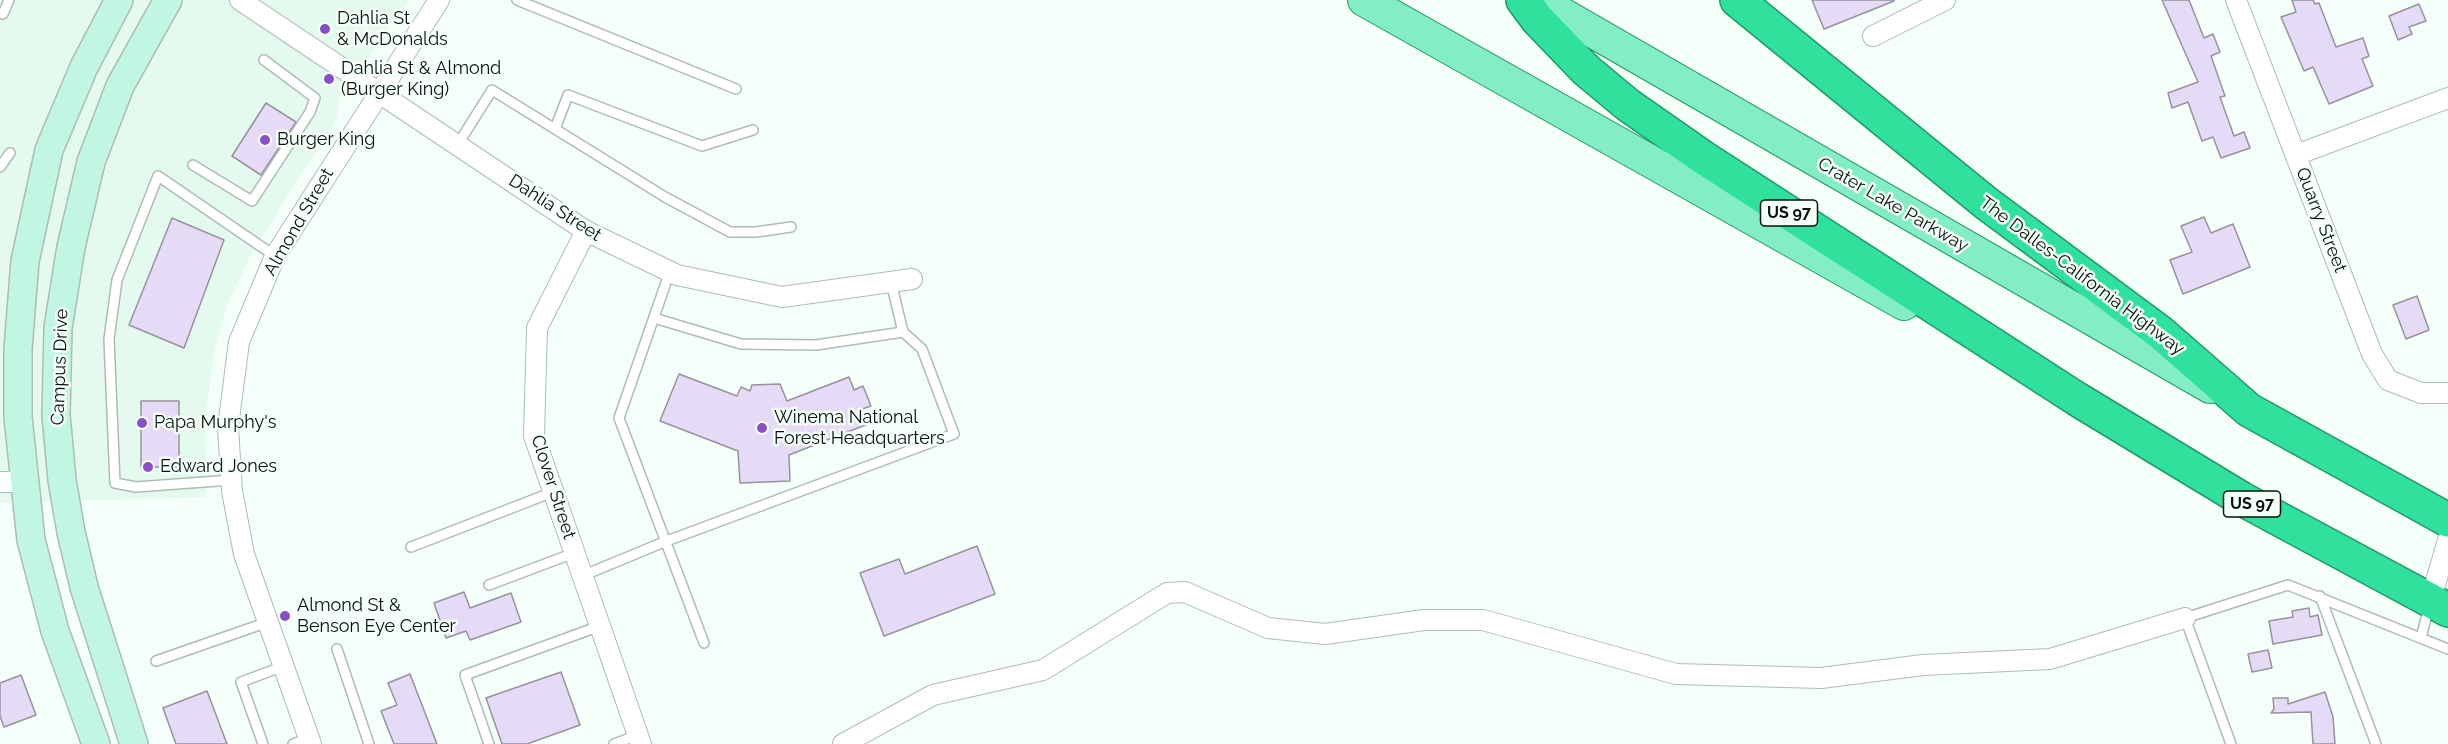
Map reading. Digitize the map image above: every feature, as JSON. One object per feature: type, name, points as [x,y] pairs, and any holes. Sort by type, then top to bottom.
[{"type":"highway","name":"US 97","points":[[1523,0],[1537,19],[1586,70],[1628,105],[1704,158],[2077,399],[2242,499],[2439,606]]},
{"type":"highway","name":"The Dalles-California Highway","points":[[1737,0],[1986,203],[2162,333],[2249,410],[2448,520]]},
{"type":"main road","points":[[1364,0],[2077,399]]},
{"type":"main road","name":"Crater Lake Parkway","points":[[1538,0],[2249,410]]},
{"type":"street","points":[[96,744],[52,619],[31,540],[12,482],[18,417],[18,349],[25,261],[49,150],[84,68],[119,0]]},
{"type":"street","name":"Campus Drive","points":[[135,744],[84,587],[70,532],[56,415],[58,328],[70,247],[91,162],[120,86],[168,0]]},
{"type":"street","name":"Dahlia Street","points":[[240,0],[380,91],[586,231],[670,272],[782,297],[912,279]]},
{"type":"street","name":"Almond Street","points":[[304,742],[284,666],[244,554],[231,480],[228,427],[238,342],[275,256],[439,0]]},
{"type":"street","points":[[1873,36],[1945,0]]},
{"type":"street","name":"Quarry Street","points":[[2236,0],[2372,354],[2388,380],[2421,393],[2448,393]]},
{"type":"street","points":[[2296,154],[2448,98]]},
{"type":"street","name":"Clover Street","points":[[586,231],[537,328],[534,436],[639,740]]},
{"type":"street","points":[[2439,606],[2448,540]]},
{"type":"street","points":[[843,744],[933,695],[1043,670],[1167,593],[1185,592],[1268,628],[1325,634],[1424,620],[1483,620],[1676,674],[1821,678],[1923,665],[2050,659],[2185,618]]},
{"type":"lane","points":[[3,14],[9,0]]},
{"type":"lane","points":[[517,0],[736,89]]},
{"type":"lane","points":[[193,165],[252,201],[310,112],[315,98],[264,60]]},
{"type":"lane","points":[[458,144],[492,90],[666,197],[730,232],[756,232],[791,227]]},
{"type":"lane","points":[[555,129],[568,95],[702,146],[753,130]]},
{"type":"lane","points":[[0,167],[10,153]]},
{"type":"lane","points":[[231,480],[136,487],[115,483],[109,339],[117,280],[158,176],[275,256]]},
{"type":"lane","points":[[670,272],[619,418],[704,643]]},
{"type":"lane","points":[[582,576],[664,542],[954,434],[922,349],[903,332],[891,282]]},
{"type":"lane","points":[[654,318],[741,344],[816,345],[903,332]]},
{"type":"lane","points":[[411,547],[554,492]]},
{"type":"lane","points":[[489,585],[574,553]]},
{"type":"lane","points":[[2231,744],[2185,618],[2288,585],[2320,596],[2448,650]]},
{"type":"lane","points":[[2320,596],[2376,744]]},
{"type":"lane","points":[[2421,638],[2439,606]]},
{"type":"lane","points":[[156,661],[268,622]]},
{"type":"lane","points":[[489,744],[465,675],[600,626]]},
{"type":"lane","points":[[337,649],[369,744]]},
{"type":"lane","points":[[262,744],[241,682],[284,666]]},
{"type":"lane","points":[[614,744],[639,740]]},
{"type":"shaded area","points":[[0,0],[409,0],[339,99],[337,118],[250,256],[228,303],[214,353],[205,420],[206,497],[0,503]]},
{"type":"building","points":[[1812,0],[1894,0],[1894,1],[1824,29]]},
{"type":"building","points":[[2162,0],[2189,0],[2204,38],[2213,34],[2220,52],[2211,56],[2225,96],[2220,97],[2234,136],[2244,132],[2250,148],[2221,158],[2213,137],[2202,141],[2188,102],[2172,108],[2168,93],[2198,82]]},
{"type":"building","points":[[2292,0],[2313,0],[2315,4],[2319,3],[2336,47],[2363,38],[2369,56],[2362,59],[2373,86],[2329,104],[2313,67],[2304,71],[2281,17],[2296,12]]},
{"type":"building","points":[[2419,4],[2426,21],[2409,27],[2412,34],[2398,40],[2389,16]]},
{"type":"building","name":"Burger King","points":[[266,103],[296,122],[261,175],[232,156]]},
{"type":"building","points":[[2204,217],[2211,233],[2233,224],[2250,267],[2183,294],[2170,260],[2192,252],[2181,226]]},
{"type":"building","points":[[172,218],[224,240],[184,348],[129,325]]},
{"type":"building","points":[[2417,296],[2429,330],[2406,339],[2393,305]]},
{"type":"building","points":[[679,374],[737,396],[741,387],[750,391],[752,385],[780,384],[787,401],[849,377],[854,390],[863,386],[871,406],[862,409],[868,424],[789,455],[790,481],[740,483],[738,451],[660,421]]},
{"type":"building","points":[[141,401],[179,401],[179,467],[141,467]]},
{"type":"building","points":[[977,546],[995,594],[884,636],[860,573],[899,559],[905,574]]},
{"type":"building","points":[[464,592],[470,608],[511,593],[521,622],[470,640],[466,631],[446,638],[434,603]]},
{"type":"building","points":[[2309,608],[2310,617],[2318,615],[2322,635],[2273,644],[2269,621],[2293,617],[2292,611]]},
{"type":"building","points":[[2268,650],[2272,668],[2252,672],[2248,654]]},
{"type":"building","points":[[561,672],[580,725],[527,744],[502,744],[486,698]]},
{"type":"building","points":[[410,674],[437,744],[394,744],[381,711],[397,705],[388,683]]},
{"type":"building","points":[[21,675],[36,715],[4,727],[0,716],[0,683]]},
{"type":"building","points":[[207,691],[227,744],[176,744],[163,708]]},
{"type":"building","points":[[2325,692],[2333,717],[2335,744],[2313,744],[2311,712],[2271,713],[2274,709],[2273,698],[2288,698],[2288,704]]},
{"type":"place","name":"Dahlia St & McDonalds","points":[[325,29]]},
{"type":"place","name":"Dahlia St & Almond (Burger King)","points":[[329,79]]},
{"type":"place","name":"Burger King","points":[[265,140]]},
{"type":"place","name":"Papa Murphy's","points":[[142,423]]},
{"type":"place","name":"Winema National Forest Headquarters","points":[[762,428]]},
{"type":"place","name":"Edward Jones","points":[[148,467]]},
{"type":"place","name":"Almond St & Benson Eye Center","points":[[285,616]]}]
